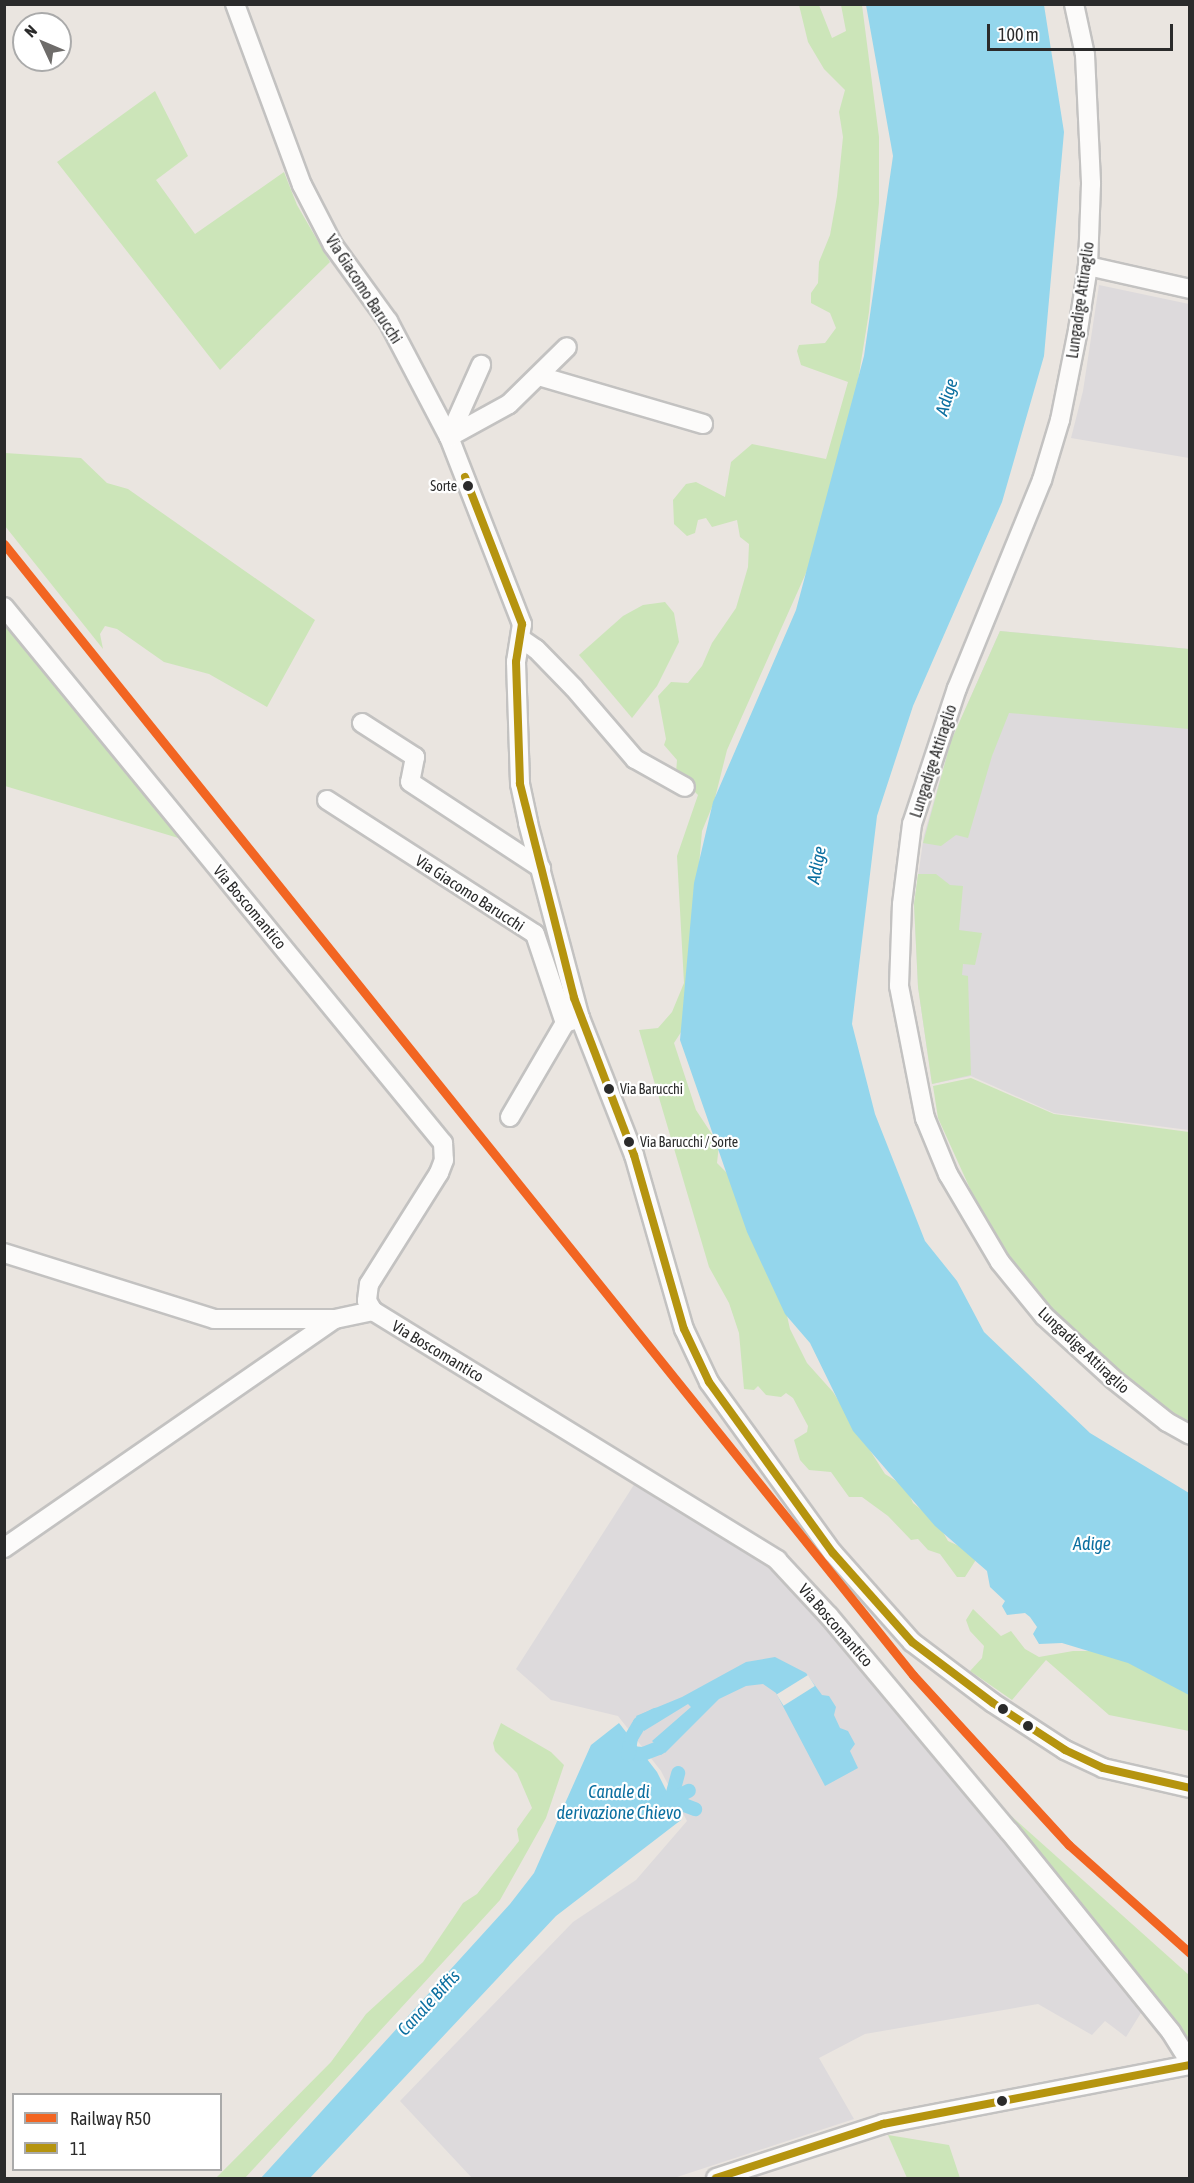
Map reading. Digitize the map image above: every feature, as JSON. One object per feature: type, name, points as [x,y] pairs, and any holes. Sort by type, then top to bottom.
[{"type":"street","name":"Via Giacomo Barucchi","points":[[235,4],[302,185],[333,245],[388,321],[449,436],[522,624],[516,662],[520,784],[541,868],[572,1021]]},
{"type":"street","name":"Lungadige Attiraglio","points":[[1074,4],[1086,66],[1091,184],[1088,266],[1063,409],[1042,480],[957,688],[912,824],[902,904],[899,986],[926,1118],[948,1174],[1000,1262],[1044,1316],[1113,1379],[1167,1422],[1190,1435]]},
{"type":"street","points":[[1088,266],[1190,289]]},
{"type":"street","points":[[449,436],[509,404],[567,347]]},
{"type":"street","points":[[449,436],[481,365]]},
{"type":"street","points":[[540,376],[704,424]]},
{"type":"street","name":"Via Boscomantico","points":[[4,606],[443,1143],[444,1160],[439,1173],[369,1284],[367,1300],[373,1311],[777,1560],[830,1616],[1010,1831],[1171,2032],[1190,2064]]},
{"type":"street","points":[[520,639],[536,649],[574,688],[635,759],[685,787]]},
{"type":"street","points":[[362,723],[415,757],[410,782],[541,868]]},
{"type":"street","name":"Via Giacomo Barucchi","points":[[327,800],[534,934],[634,1155],[684,1329],[709,1382],[833,1553],[912,1642],[993,1703],[1065,1750],[1102,1768],[1190,1788]]},
{"type":"street","points":[[510,1118],[572,1021]]},
{"type":"street","points":[[4,1253],[214,1319],[335,1319],[373,1311]]},
{"type":"street","points":[[4,1548],[335,1319]]},
{"type":"street","points":[[716,2178],[883,2124],[1190,2064]]},
{"type":"shaded area","points":[[1099,285],[1189,304],[1189,458],[1071,438],[1083,391]]},
{"type":"shaded area","points":[[1000,631],[1189,649],[1189,1130],[1054,1113],[971,1076],[932,1084],[918,987],[914,904],[924,835],[951,741]]},
{"type":"shaded area","points":[[637,1480],[782,1574],[1144,2008],[1126,2037],[1105,2021],[1092,2035],[1038,2004],[865,2034],[819,2058],[854,2119],[674,2178],[472,2178],[400,2101],[573,1922],[636,1880],[687,1821],[661,1771],[618,1716],[551,1700],[516,1669]]},
{"type":"green space","points":[[799,5],[819,5],[832,38],[846,31],[841,5],[862,5],[879,137],[879,203],[869,312],[856,393],[810,564],[727,750],[714,802],[702,831],[685,1026],[674,1043],[696,1110],[719,1145],[717,1163],[727,1173],[781,1289],[790,1329],[807,1363],[833,1392],[885,1474],[906,1487],[913,1503],[938,1523],[948,1541],[979,1555],[965,1577],[957,1577],[940,1554],[928,1550],[918,1539],[911,1540],[888,1516],[862,1497],[849,1497],[831,1472],[809,1470],[800,1460],[794,1440],[807,1432],[808,1426],[793,1398],[786,1393],[781,1397],[766,1395],[758,1386],[754,1390],[744,1389],[739,1333],[729,1303],[709,1267],[639,1030],[658,1028],[672,1012],[684,983],[677,856],[698,795],[676,773],[677,760],[664,745],[666,739],[658,696],[671,682],[688,683],[702,666],[712,643],[736,608],[748,567],[749,544],[740,537],[737,520],[712,527],[706,518],[698,520],[695,533],[687,536],[674,524],[673,500],[686,484],[696,482],[725,497],[731,462],[752,444],[826,459],[848,382],[801,365],[797,351],[799,345],[825,343],[836,328],[830,313],[811,303],[811,293],[818,283],[819,262],[830,235],[837,196],[843,137],[839,112],[845,90],[824,69],[808,42]]},
{"type":"green space","points":[[155,91],[188,156],[156,180],[195,234],[284,172],[297,205],[330,262],[220,370],[57,162]]},
{"type":"green space","points":[[5,453],[81,458],[107,483],[128,489],[315,620],[267,707],[209,674],[164,662],[117,629],[105,626],[100,634],[103,649],[5,526]]},
{"type":"green space","points":[[665,602],[674,613],[679,642],[657,686],[632,718],[579,655],[623,616],[643,605]]},
{"type":"green space","points":[[4,620],[185,840],[5,786]]},
{"type":"green space","points":[[1000,631],[1189,649],[1189,729],[1009,713],[992,756],[968,838],[956,835],[941,846],[923,843],[951,741]]},
{"type":"green space","points":[[918,874],[936,874],[950,885],[963,886],[959,930],[982,933],[975,965],[963,964],[962,975],[968,976],[971,1075],[932,1084],[918,987],[914,904]]},
{"type":"green space","points":[[971,1078],[1054,1114],[1189,1132],[1189,1425],[1136,1389],[1049,1309],[987,1226],[938,1118],[933,1086]]},
{"type":"green space","points":[[973,1609],[1001,1636],[1011,1631],[1025,1649],[1039,1657],[1073,1651],[1117,1651],[1189,1689],[1189,1731],[1109,1715],[1046,1660],[1012,1700],[970,1671],[982,1658],[984,1646],[970,1631],[966,1620]]},
{"type":"green space","points":[[501,1723],[551,1752],[564,1765],[546,1818],[500,1900],[245,2178],[216,2178],[331,2062],[366,2014],[423,1962],[463,1903],[477,1894],[519,1841],[517,1829],[532,1808],[517,1773],[495,1751],[493,1743]]},
{"type":"green space","points":[[989,1796],[1189,1975],[1189,2045]]},
{"type":"green space","points":[[888,2135],[949,2145],[960,2178],[907,2178]]},
{"type":"water","name":"Adige","points":[[866,5],[1044,5],[1064,132],[1044,356],[1002,502],[913,706],[877,816],[852,1024],[875,1114],[925,1241],[957,1281],[984,1332],[1090,1433],[1189,1493],[1189,1695],[1128,1663],[1062,1643],[1039,1644],[1033,1634],[1037,1627],[1030,1617],[1025,1613],[1007,1615],[1002,1606],[1005,1601],[990,1587],[987,1571],[935,1526],[853,1431],[810,1343],[785,1314],[747,1232],[680,1040],[694,883],[713,802],[796,610],[864,356],[893,156]]},
{"type":"water","points":[[775,1657],[806,1673],[822,1695],[829,1696],[836,1707],[834,1715],[840,1728],[848,1731],[855,1744],[850,1751],[858,1768],[825,1786],[776,1693],[763,1684],[746,1686],[719,1699],[665,1753],[652,1741],[691,1707],[688,1704],[644,1731],[636,1716],[682,1697],[746,1662]]},
{"type":"water","name":"Canale di derivazione Chievo","points":[[619,1723],[657,1772],[681,1820],[556,1916],[310,2178],[261,2178],[510,1904],[534,1873],[591,1745]]},
{"type":"pier","points":[[808,1675],[815,1686],[784,1706],[777,1695]]},
{"type":"waterway","name":"Canale Biffis","points":[[628,1755],[631,1738],[640,1723],[656,1715]]},
{"type":"waterway","name":"Canale Biffis","points":[[629,1753],[643,1754],[659,1748],[672,1735]]},
{"type":"waterway","name":"Canale Biffis","points":[[671,1800],[678,1773]]},
{"type":"waterway","name":"Canale Biffis","points":[[655,1808],[689,1791]]},
{"type":"waterway","name":"Canale Biffis","points":[[671,1800],[695,1809]]},
{"type":"rail line","name":"R50","points":[[4,544],[913,1675],[1069,1845],[1190,1953]]},
{"type":"transit line","name":"11","points":[[465,477],[522,624],[516,662],[520,784],[574,998],[634,1155],[684,1329],[709,1382],[833,1553],[912,1642],[993,1703],[1065,1750],[1103,1768],[1190,1788]]},
{"type":"transit line","name":"11","points":[[716,2178],[883,2124],[1190,2065]]},
{"type":"place","name":"Sorte","points":[[468,486]]},
{"type":"place","name":"Via Barucchi","points":[[609,1089]]},
{"type":"place","name":"Via Barucchi / Sorte","points":[[629,1142]]}]
